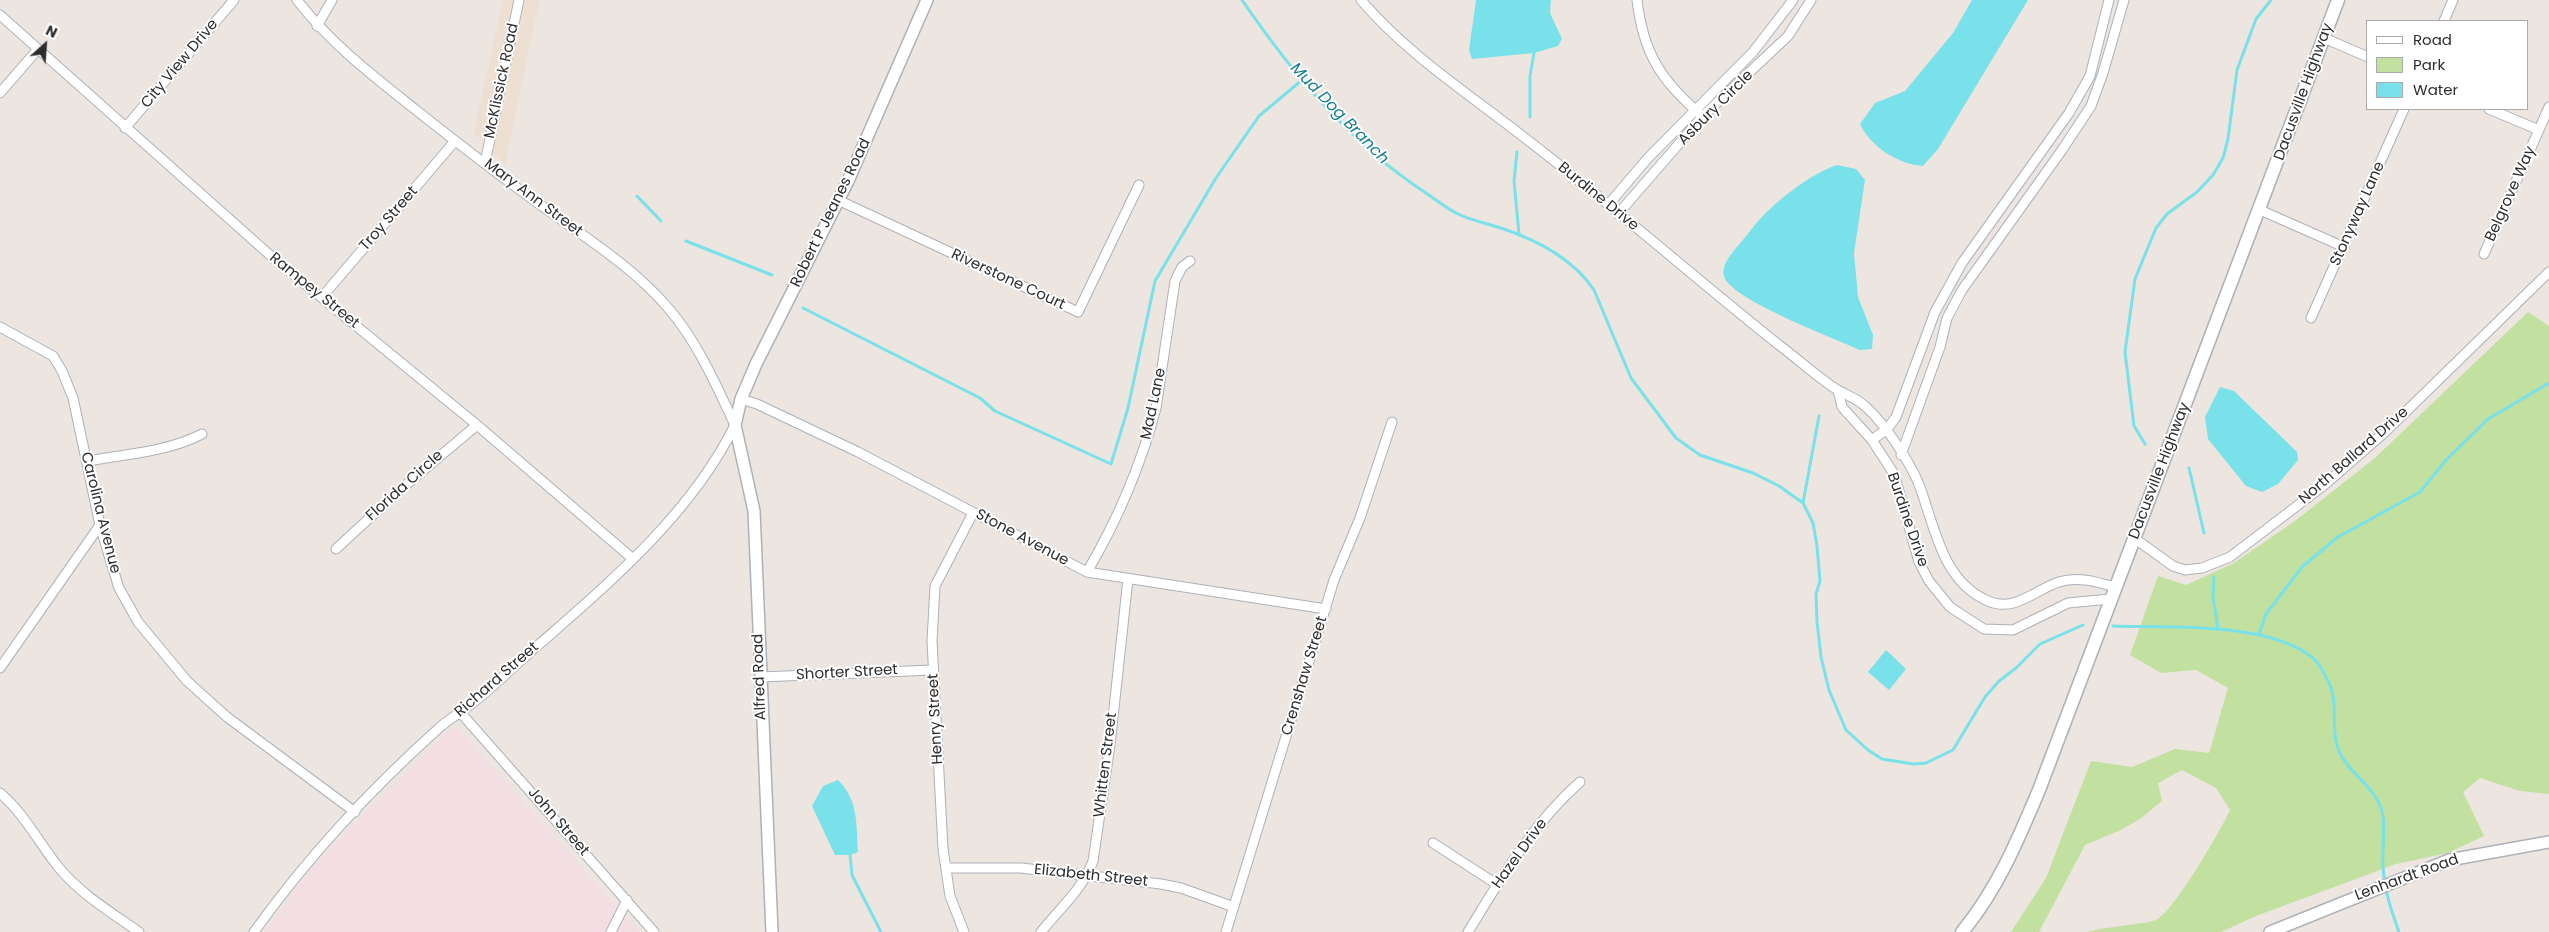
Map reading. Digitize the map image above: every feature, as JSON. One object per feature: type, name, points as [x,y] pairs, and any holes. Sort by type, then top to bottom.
[{"type":"main road","name":"Dacusville Highway","points":[[1962,932],[1978,912],[2011,855],[2056,746],[2338,0]]},
{"type":"street","name":"City View Drive","points":[[125,128],[234,0]]},
{"type":"street","name":"Mary Ann Street","points":[[297,0],[317,26],[345,54],[455,141],[614,258],[648,286],[670,310],[690,338],[735,425]]},
{"type":"street","points":[[317,26],[332,0]]},
{"type":"street","name":"McKlissick Road","points":[[485,163],[519,0]]},
{"type":"street","name":"Robert P Jeanes Road","points":[[735,425],[741,399],[838,200],[908,47],[927,0]]},
{"type":"street","name":"Burdine Drive","points":[[1361,0],[1405,44],[1450,82],[1526,138],[1838,390],[1853,396],[1887,429],[1917,480],[1942,552],[1954,575],[1988,601],[2004,606],[2059,582],[2084,579],[2115,587]]},
{"type":"street","points":[[1637,0],[1645,38],[1653,61],[1674,90],[1703,116]]},
{"type":"street","name":"Asbury Circle","points":[[1608,205],[1648,158],[1753,52],[1793,0]]},
{"type":"street","name":"Asbury Circle","points":[[1618,214],[1703,116],[1788,36],[1811,0]]},
{"type":"street","points":[[1901,455],[1940,347],[1947,318],[1978,268],[2091,106],[2124,0]]},
{"type":"street","points":[[2444,20],[2453,0]]},
{"type":"street","points":[[1872,440],[1887,429],[1896,417],[1935,312],[1965,258],[2066,116],[2090,76],[2108,4],[2120,13]]},
{"type":"street","name":"Rampey Street","points":[[0,15],[270,256],[477,425],[633,559]]},
{"type":"street","points":[[2324,38],[2366,56]]},
{"type":"street","points":[[0,93],[38,49]]},
{"type":"street","points":[[2096,49],[2109,52]]},
{"type":"street","name":"Belgrove Way","points":[[2484,254],[2549,107]]},
{"type":"street","name":"Stonyway Lane","points":[[2312,318],[2404,110]]},
{"type":"street","points":[[2491,110],[2539,130]]},
{"type":"street","points":[[2066,116],[2079,125]]},
{"type":"street","name":"Troy Street","points":[[322,297],[455,141]]},
{"type":"street","points":[[2033,162],[2046,173]]},
{"type":"street","name":"Riverstone Court","points":[[838,200],[1078,312],[1140,185]]},
{"type":"street","points":[[2260,210],[2344,247]]},
{"type":"street","points":[[1965,258],[1978,268]]},
{"type":"street","name":"Mad Lane","points":[[1087,572],[1112,529],[1151,427],[1156,408],[1175,280],[1182,267],[1190,260]]},
{"type":"street","name":"North Ballard Drive","points":[[2134,538],[2173,566],[2185,570],[2202,568],[2230,557],[2323,486],[2385,432],[2549,272]]},
{"type":"street","points":[[1935,312],[1947,318]]},
{"type":"street","name":"Carolina Avenue","points":[[0,327],[53,356],[73,398],[100,525],[120,588],[138,622],[187,681],[227,717],[355,812]]},
{"type":"street","name":"Burdine Drive","points":[[1838,390],[1842,407],[1872,440],[1894,474],[1919,562],[1929,581],[1950,607],[1984,629],[2013,630],[2068,603],[2110,599]]},
{"type":"street","name":"Stone Avenue","points":[[741,399],[757,404],[858,452],[1087,572],[1128,580],[1326,609]]},
{"type":"street","name":"Crenshaw Street","points":[[1226,932],[1334,580],[1360,518],[1392,422]]},
{"type":"street","name":"Florida Circle","points":[[336,549],[401,489],[477,425]]},
{"type":"street","name":"Richard Street","points":[[254,932],[310,861],[355,812],[440,727],[460,712],[614,578],[633,559],[672,516],[706,472],[723,449],[735,425]]},
{"type":"street","name":"Alfred Road","points":[[735,425],[754,511],[772,932]]},
{"type":"street","points":[[87,461],[165,449],[180,445],[202,434]]},
{"type":"street","name":"Henry Street","points":[[964,932],[950,896],[946,868],[932,641],[935,586],[973,513]]},
{"type":"street","points":[[0,668],[100,525]]},
{"type":"street","name":"Whitten Street","points":[[1041,932],[1088,876],[1093,861],[1110,745],[1128,580]]},
{"type":"street","name":"Shorter Street","points":[[760,677],[933,670]]},
{"type":"street","name":"John Street","points":[[460,712],[654,932]]},
{"type":"street","name":"Hazel Drive","points":[[1468,932],[1534,832],[1563,797],[1580,782]]},
{"type":"street","points":[[0,793],[16,810],[60,870],[82,892],[140,932]]},
{"type":"street","points":[[1433,843],[1498,885]]},
{"type":"street","name":"Lenhardt Road","points":[[2270,932],[2449,860],[2549,843]]},
{"type":"street","name":"Elizabeth Street","points":[[946,868],[1021,868],[1181,888],[1234,907]]},
{"type":"street","points":[[611,932],[627,900]]},
{"type":"shaded area","points":[[503,0],[539,0],[505,165],[474,133]]},
{"type":"shaded area","points":[[455,725],[639,932],[265,932],[309,871],[368,809]]},
{"type":"green space","points":[[2528,312],[2549,326],[2549,794],[2520,791],[2480,778],[2463,792],[2484,836],[2448,853],[2396,864],[2256,916],[2221,932],[2087,932],[2158,919],[2175,900],[2208,851],[2230,810],[2216,788],[2182,770],[2158,783],[2162,801],[2140,819],[2121,830],[2085,845],[2039,932],[2011,932],[2046,878],[2091,761],[2132,767],[2175,749],[2209,753],[2228,688],[2196,670],[2161,673],[2130,655],[2158,576],[2186,585],[2234,563],[2295,521],[2375,458]]},
{"type":"water","points":[[1476,0],[1551,0],[1550,13],[1562,39],[1558,46],[1534,53],[1472,59],[1469,50]]},
{"type":"water","points":[[1972,0],[2028,0],[1938,149],[1923,166],[1914,165],[1895,158],[1878,147],[1860,124],[1875,103],[1905,91],[1953,33]]},
{"type":"water","points":[[1837,165],[1856,169],[1865,180],[1854,253],[1858,297],[1873,335],[1872,349],[1860,350],[1763,307],[1730,285],[1724,276],[1725,264],[1732,252],[1767,212],[1789,192],[1813,176]]},
{"type":"water","points":[[2220,387],[2234,391],[2297,452],[2298,460],[2278,484],[2262,492],[2246,486],[2208,439],[2205,417]]},
{"type":"water","points":[[1886,650],[1906,669],[1889,690],[1868,672]]},
{"type":"water","points":[[838,780],[850,796],[855,813],[858,852],[850,855],[835,855],[812,806],[823,786]]},
{"type":"waterway","name":"Mud Dog Branch","points":[[1242,0],[1302,80],[1346,128],[1396,172],[1454,212],[1526,237],[1552,251],[1585,278],[1594,290],[1631,378],[1676,438],[1700,455],[1753,473],[1779,486],[1803,503],[1813,523],[1817,546],[1820,581],[1816,594],[1817,622],[1821,657],[1829,690],[1846,730],[1868,750],[1882,759],[1913,764],[1926,763],[1953,750],[1985,697],[1999,681],[2016,668],[2040,644],[2083,625]]},
{"type":"waterway","points":[[2145,444],[2134,426],[2125,352],[2135,279],[2156,228],[2167,214],[2197,192],[2213,175],[2223,158],[2228,139],[2237,70],[2256,19],[2271,0]]},
{"type":"waterway","points":[[1530,117],[1530,76],[1534,53]]},
{"type":"waterway","points":[[803,308],[980,398],[995,411],[1111,464],[1128,408],[1155,281],[1216,178],[1259,116],[1302,80]]},
{"type":"waterway","points":[[1517,152],[1514,181],[1519,234]]},
{"type":"waterway","points":[[637,196],[661,221]]},
{"type":"waterway","points":[[686,241],[772,275]]},
{"type":"waterway","points":[[2259,634],[2266,614],[2303,566],[2338,537],[2420,492],[2447,459],[2488,419],[2549,383]]},
{"type":"waterway","points":[[1803,503],[1819,416]]},
{"type":"waterway","points":[[2189,468],[2204,533]]},
{"type":"waterway","points":[[2214,577],[2213,597],[2218,628]]},
{"type":"waterway","name":"Mud Dog Branch","points":[[2113,626],[2189,627],[2245,632],[2294,646],[2315,660],[2324,673],[2332,691],[2335,735],[2339,751],[2344,760],[2376,797],[2380,806],[2384,822],[2383,860],[2385,883],[2399,932]]},
{"type":"waterway","points":[[850,855],[852,875],[881,932]]}]
